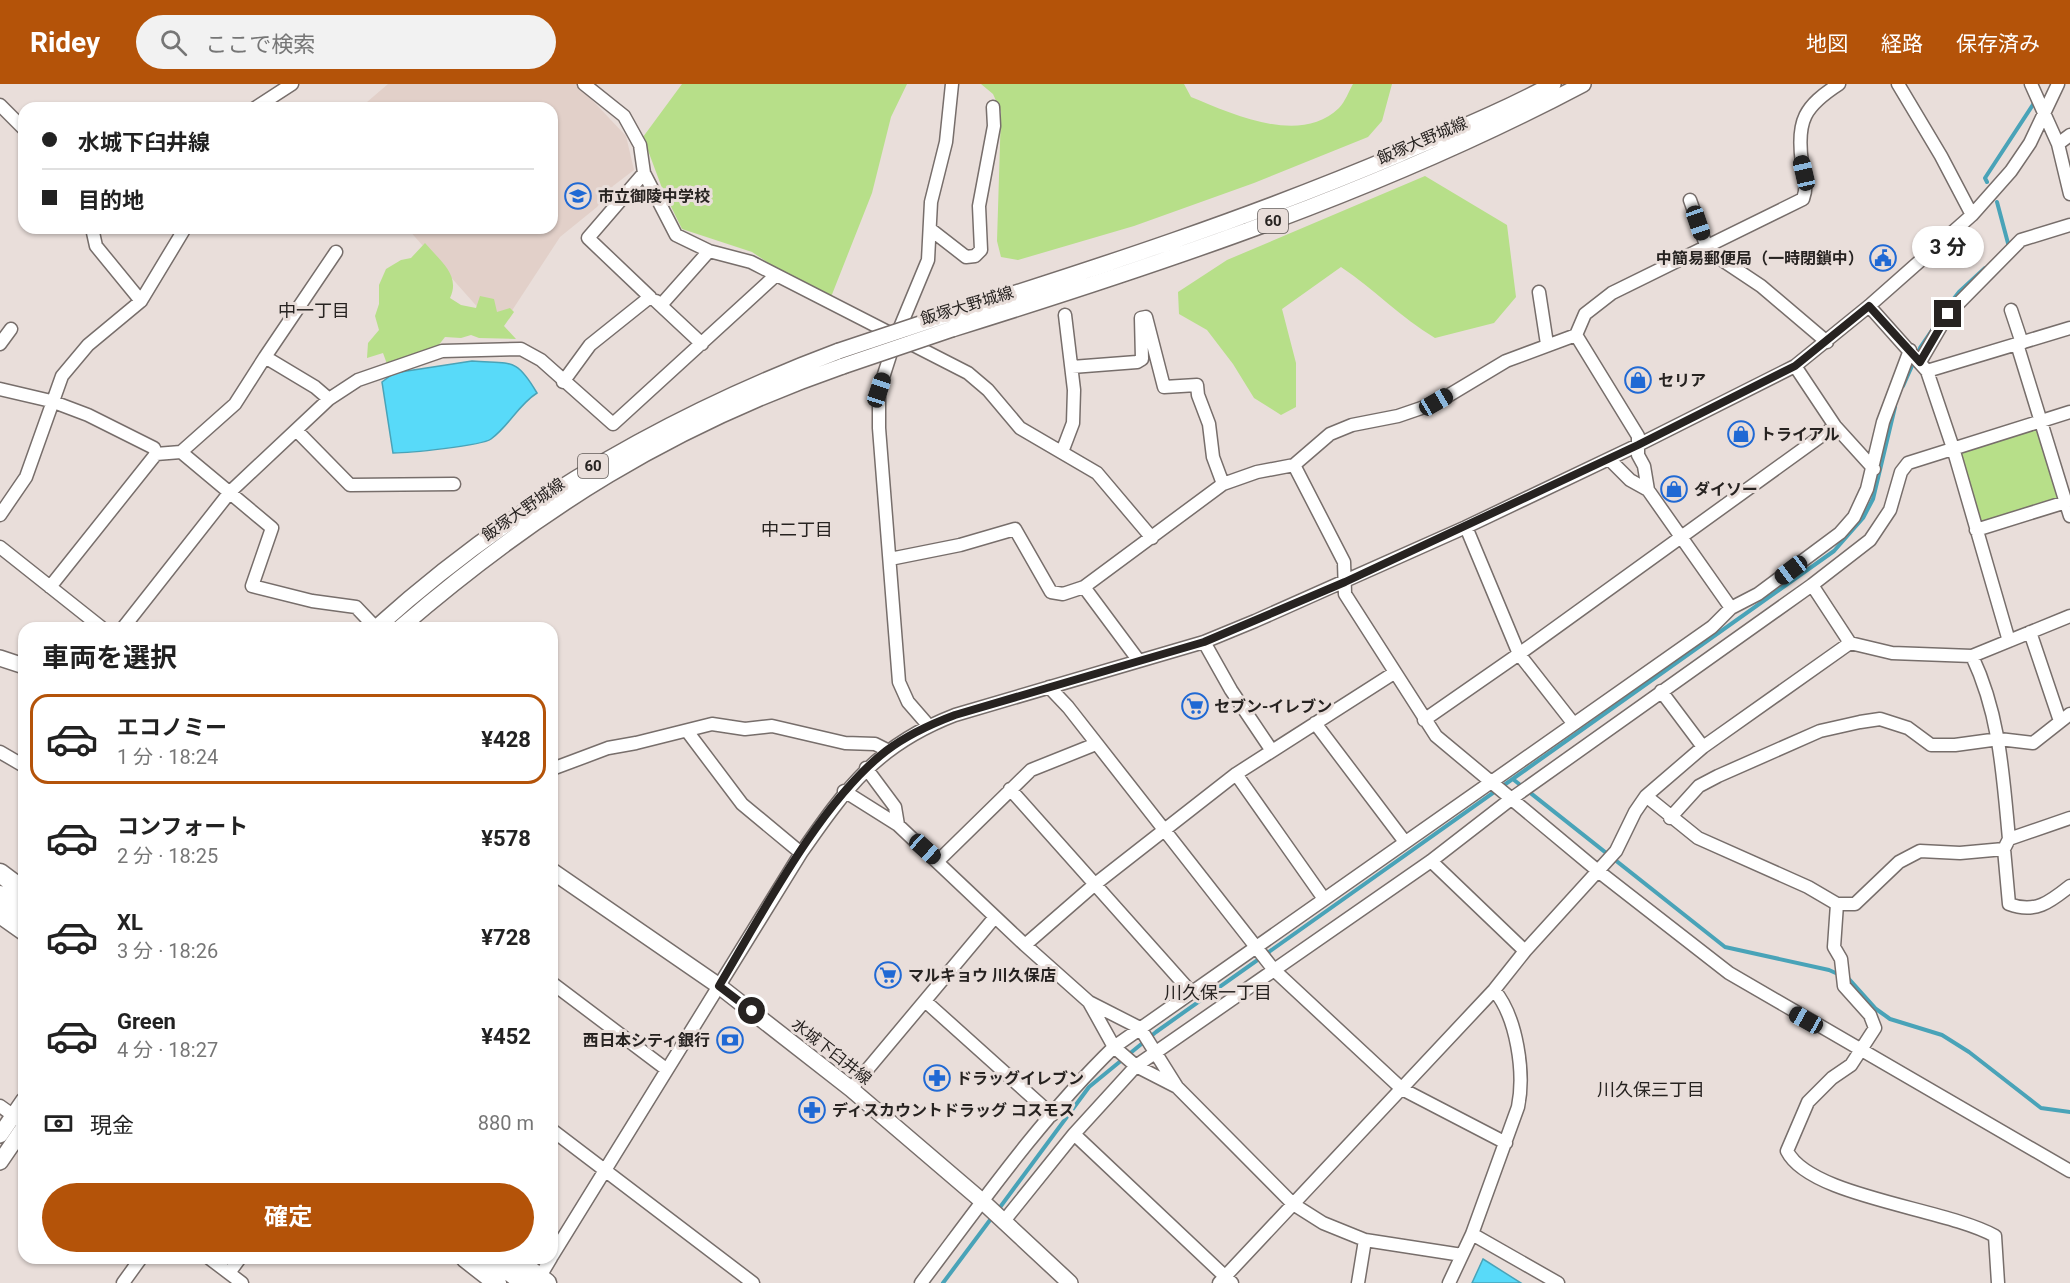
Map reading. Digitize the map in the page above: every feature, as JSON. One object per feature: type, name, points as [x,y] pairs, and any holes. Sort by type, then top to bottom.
[{"type":"highway","points":[[0,873],[18,886]]},
{"type":"highway","points":[[0,895],[18,908]]},
{"type":"highway","points":[[0,914],[18,927]]},
{"type":"highway","points":[[0,927],[18,940]]},
{"type":"highway","points":[[461,1264],[486,1283]]},
{"type":"highway","points":[[473,1264],[497,1283]]},
{"type":"highway","points":[[503,1264],[537,1282]]},
{"type":"highway","points":[[520,1264],[537,1282]]},
{"type":"main road","name":"飯塚大野城線","points":[[383,622],[469,550],[511,519],[590,468],[718,400],[1213,229],[1349,176],[1497,111],[1552,84]]},
{"type":"main road","name":"飯塚大野城線","points":[[949,322],[1126,274],[1284,217],[1449,150],[1583,84]]},
{"type":"main road","name":"飯塚大野城線","points":[[407,622],[519,531],[585,488],[652,448],[841,358]]},
{"type":"main road","points":[[0,658],[18,664]]},
{"type":"main road","name":"水城下臼井線","points":[[558,875],[719,986],[852,1089],[1004,1221],[1070,1283]]},
{"type":"main road","points":[[0,1135],[18,1124]]},
{"type":"main road","points":[[0,1162],[18,1128]]},
{"type":"street","points":[[264,102],[292,84]]},
{"type":"street","points":[[584,84],[624,116],[640,145],[644,173],[676,235],[709,251],[751,262],[774,276],[968,373],[988,390],[1020,428],[1097,473],[1152,538]]},
{"type":"street","points":[[928,725],[908,702],[899,682],[879,428],[879,390],[896,337],[928,260],[931,202],[946,142],[952,84]]},
{"type":"street","points":[[890,559],[960,545],[1016,529],[1051,592],[1063,594],[1084,587],[1223,484],[1257,472],[1294,465],[1330,434],[1352,425],[1398,417],[1436,402],[1506,361],[1576,335],[1585,314],[1612,292],[1803,199],[1807,185],[1802,162],[1802,123],[1808,108],[1839,84]]},
{"type":"street","points":[[1898,84],[1941,156],[1971,215]]},
{"type":"street","points":[[2031,84],[2058,144],[2070,194]]},
{"type":"street","points":[[558,1246],[801,852],[844,791],[887,750],[928,725],[1204,642],[1466,527],[1638,445],[1795,366],[1869,306],[1971,215],[2011,171],[2030,143],[2058,84]]},
{"type":"street","points":[[0,105],[18,123]]},
{"type":"street","points":[[930,228],[966,257],[975,256],[981,250],[979,206],[994,126],[993,107]]},
{"type":"street","points":[[2058,144],[2070,135]]},
{"type":"street","points":[[644,173],[588,238],[702,344]]},
{"type":"street","points":[[1690,200],[1706,245],[1716,255],[1761,286],[1827,342]]},
{"type":"street","points":[[1923,367],[1948,314],[2021,240],[2070,225]]},
{"type":"street","points":[[93,234],[96,246],[141,301]]},
{"type":"street","points":[[0,514],[26,477],[62,376],[88,345],[141,301],[180,234]]},
{"type":"street","points":[[661,305],[709,251]]},
{"type":"street","points":[[50,587],[156,454],[181,452],[235,404],[336,252]]},
{"type":"street","points":[[128,622],[230,492],[329,399],[367,376],[442,351],[521,350],[541,360],[563,382],[613,424],[774,276]]},
{"type":"street","points":[[1539,292],[1547,344]]},
{"type":"street","points":[[563,382],[590,345],[650,297]]},
{"type":"street","points":[[1869,306],[1923,367],[1953,448],[2009,641]]},
{"type":"street","points":[[2011,309],[2041,421],[2070,516]]},
{"type":"street","points":[[1062,452],[1073,423],[1072,367],[1065,315]]},
{"type":"street","points":[[1072,367],[1137,362],[1142,358],[1139,329],[1141,318],[1146,317],[1164,387],[1197,385],[1209,424],[1213,457],[1223,484]]},
{"type":"street","points":[[1923,367],[2070,328]]},
{"type":"street","points":[[0,344],[11,329]]},
{"type":"street","points":[[1576,335],[1638,436],[1638,455],[1644,466],[1648,490],[1731,608]]},
{"type":"street","points":[[921,1283],[1052,1115],[1114,1047],[1712,627],[1731,608],[1758,594],[1840,533],[1854,518],[1874,469],[1883,422],[1910,350]]},
{"type":"street","points":[[265,357],[315,387],[329,399]]},
{"type":"street","points":[[1795,366],[1835,426],[1874,469]]},
{"type":"street","points":[[0,389],[51,402],[88,415],[154,448],[156,454]]},
{"type":"street","points":[[1004,1221],[1074,1134],[1136,1066],[1431,861],[1510,799],[1812,585],[1870,540],[1890,510],[1901,472],[1908,463],[2070,412]]},
{"type":"street","points":[[1424,720],[1835,426]]},
{"type":"street","points":[[297,430],[350,485],[454,484]]},
{"type":"street","points":[[181,452],[272,528],[252,586],[312,601],[356,607],[370,622]]},
{"type":"street","points":[[1609,459],[1630,480],[1648,490]]},
{"type":"street","points":[[1294,465],[1344,562],[1345,594],[1436,736],[1510,799],[1602,867],[1729,973],[1860,1052],[2070,1171]]},
{"type":"street","points":[[1976,530],[2066,502]]},
{"type":"street","points":[[1466,527],[1519,654],[1573,723]]},
{"type":"street","points":[[0,547],[94,622]]},
{"type":"street","points":[[1812,585],[1850,643],[1892,652],[1972,656],[2070,616]]},
{"type":"street","points":[[1084,587],[1139,661]]},
{"type":"street","points":[[1670,818],[1699,786],[1718,776],[1820,732],[1850,724],[1880,719],[1908,728],[1931,745],[1955,745],[1999,739],[2033,743],[2065,718],[2030,632]]},
{"type":"street","points":[[1204,642],[1231,690],[1272,751]]},
{"type":"street","points":[[1074,1134],[1225,1281],[1293,1204],[1494,990],[1525,951],[1616,851],[1635,812],[1646,796],[1703,747],[1850,643]]},
{"type":"street","points":[[1972,656],[1984,682],[1999,739],[2009,904],[2019,908],[2037,908],[2049,903],[2070,886]]},
{"type":"street","points":[[1024,945],[1094,885],[1236,774],[1394,673]]},
{"type":"street","points":[[1049,687],[1068,707],[1273,969],[1402,1089],[1506,1143]]},
{"type":"street","points":[[1661,691],[1703,747]]},
{"type":"street","points":[[1315,723],[1405,842]]},
{"type":"street","points":[[558,767],[608,748],[712,724],[745,729],[772,726],[845,743],[875,744],[887,750]]},
{"type":"street","points":[[687,731],[742,804],[801,852]]},
{"type":"street","points":[[938,861],[1031,770],[1096,744]]},
{"type":"street","points":[[0,752],[18,762]]},
{"type":"street","points":[[866,768],[895,807],[898,825]]},
{"type":"street","points":[[1236,774],[1324,899]]},
{"type":"street","points":[[1010,789],[1191,992]]},
{"type":"street","points":[[844,791],[898,825],[1024,945],[1089,1002],[1140,1028],[1177,1087],[1293,1204],[1323,1223],[1365,1240],[1462,1255]]},
{"type":"street","points":[[1646,796],[1670,818],[1698,838],[1808,888],[1837,904],[1855,904],[1899,862],[1920,851],[1960,853],[2006,844],[2070,818]]},
{"type":"street","points":[[1431,861],[1525,951]]},
{"type":"street","points":[[1837,904],[1833,937],[1834,947],[1841,959],[1844,986],[1870,1015],[1875,1028],[1851,1065],[1832,1078],[1808,1102],[1787,1151],[1792,1162],[1847,1191],[1937,1213],[1995,1236],[1998,1283]]},
{"type":"street","points":[[852,1089],[995,917]]},
{"type":"street","points":[[558,987],[666,1069]]},
{"type":"street","points":[[1449,1283],[1472,1234],[1518,1107],[1521,1070],[1505,1003],[1494,990]]},
{"type":"street","points":[[925,1001],[1052,1115]]},
{"type":"street","points":[[1089,1002],[1114,1047],[1136,1066],[1177,1087]]},
{"type":"street","points":[[0,1106],[18,1120]]},
{"type":"street","points":[[558,1135],[753,1283]]},
{"type":"street","points":[[1472,1234],[1558,1283]]},
{"type":"street","points":[[1358,1283],[1365,1240]]},
{"type":"street","points":[[123,1283],[137,1264]]},
{"type":"street","points":[[217,1264],[242,1283]]},
{"type":"street","points":[[229,1273],[236,1264]]},
{"type":"street","points":[[537,1282],[547,1264]]},
{"type":"shaded area","name":"市立御陵中学校","points":[[388,84],[577,84],[626,136],[634,170],[613,186],[597,207],[560,237],[504,323],[489,320],[412,234],[558,234],[558,102],[367,102]]},
{"type":"green space","points":[[682,84],[907,84],[891,117],[872,193],[831,297],[785,274],[752,252],[682,229],[662,188],[643,137]]},
{"type":"green space","points":[[981,84],[1184,84],[1191,97],[1208,104],[1246,118],[1286,126],[1305,125],[1323,119],[1341,106],[1353,84],[1392,84],[1382,121],[1368,137],[1254,183],[1134,226],[1018,260],[1001,257],[997,241],[1001,112],[993,94]]},
{"type":"green space","points":[[1425,176],[1507,225],[1516,297],[1494,323],[1435,338],[1341,267],[1282,309],[1296,363],[1296,407],[1281,415],[1254,398],[1233,364],[1207,330],[1179,314],[1178,292],[1227,260]]},
{"type":"green space","points":[[425,243],[451,275],[453,290],[450,298],[461,305],[476,308],[480,296],[494,299],[497,312],[510,308],[514,312],[504,326],[516,339],[479,338],[471,335],[461,338],[445,337],[438,346],[387,364],[383,353],[367,358],[368,343],[379,330],[375,316],[379,304],[379,285],[386,269],[401,260],[411,258]]},
{"type":"green space","points":[[2041,421],[2066,502],[1976,530],[1953,448]]},
{"type":"water","points":[[472,361],[512,365],[524,373],[537,393],[524,403],[503,428],[485,442],[460,447],[393,453],[382,382],[394,373]]},
{"type":"water","points":[[1483,1259],[1521,1283],[1472,1283]]},
{"type":"waterway","points":[[1987,182],[1985,178],[2034,103]]},
{"type":"waterway","points":[[1997,202],[2009,247]]},
{"type":"waterway","points":[[1945,310],[1959,292],[1985,268]]},
{"type":"waterway","points":[[1903,386],[1920,348],[1933,329]]},
{"type":"waterway","points":[[998,1210],[1089,1087],[1156,1032],[1834,551],[1863,518],[1873,499],[1895,407]]},
{"type":"waterway","points":[[1514,780],[1725,947],[1829,970],[1849,979],[1876,1009],[1890,1019],[1942,1035],[1969,1052],[2041,1108],[2070,1112]]},
{"type":"waterway","points":[[943,1283],[993,1216]]},
{"type":"place","name":"市立御陵中学校","points":[[578,196]]},
{"type":"place","name":"中簡易郵便局（一時閉鎖中）","points":[[1883,258]]},
{"type":"place","name":"セリア","points":[[1638,380]]},
{"type":"place","name":"トライアル","points":[[1741,434]]},
{"type":"place","name":"ダイソー","points":[[1674,489]]},
{"type":"place","name":"セブン-イレブン","points":[[1195,706]]},
{"type":"place","name":"マルキョウ 川久保店","points":[[888,975]]},
{"type":"place","name":"西日本シティ銀行","points":[[730,1040]]},
{"type":"place","name":"ドラッグイレブン","points":[[937,1078]]},
{"type":"place","name":"ディスカウントドラッグ コスモス","points":[[812,1110]]},
{"type":"district","name":"中一丁目","points":[[314,311]]},
{"type":"district","name":"中二丁目","points":[[797,530]]},
{"type":"district","name":"川久保一丁目","points":[[1218,993]]},
{"type":"district","name":"川久保三丁目","points":[[1651,1090]]},
{"type":"route","points":[[752,1011],[719,986],[758,921],[801,852],[844,791],[887,750],[928,725],[955,715],[1204,642],[1345,582],[1609,459],[1795,366],[1869,306],[1920,362],[1948,314]]}]
